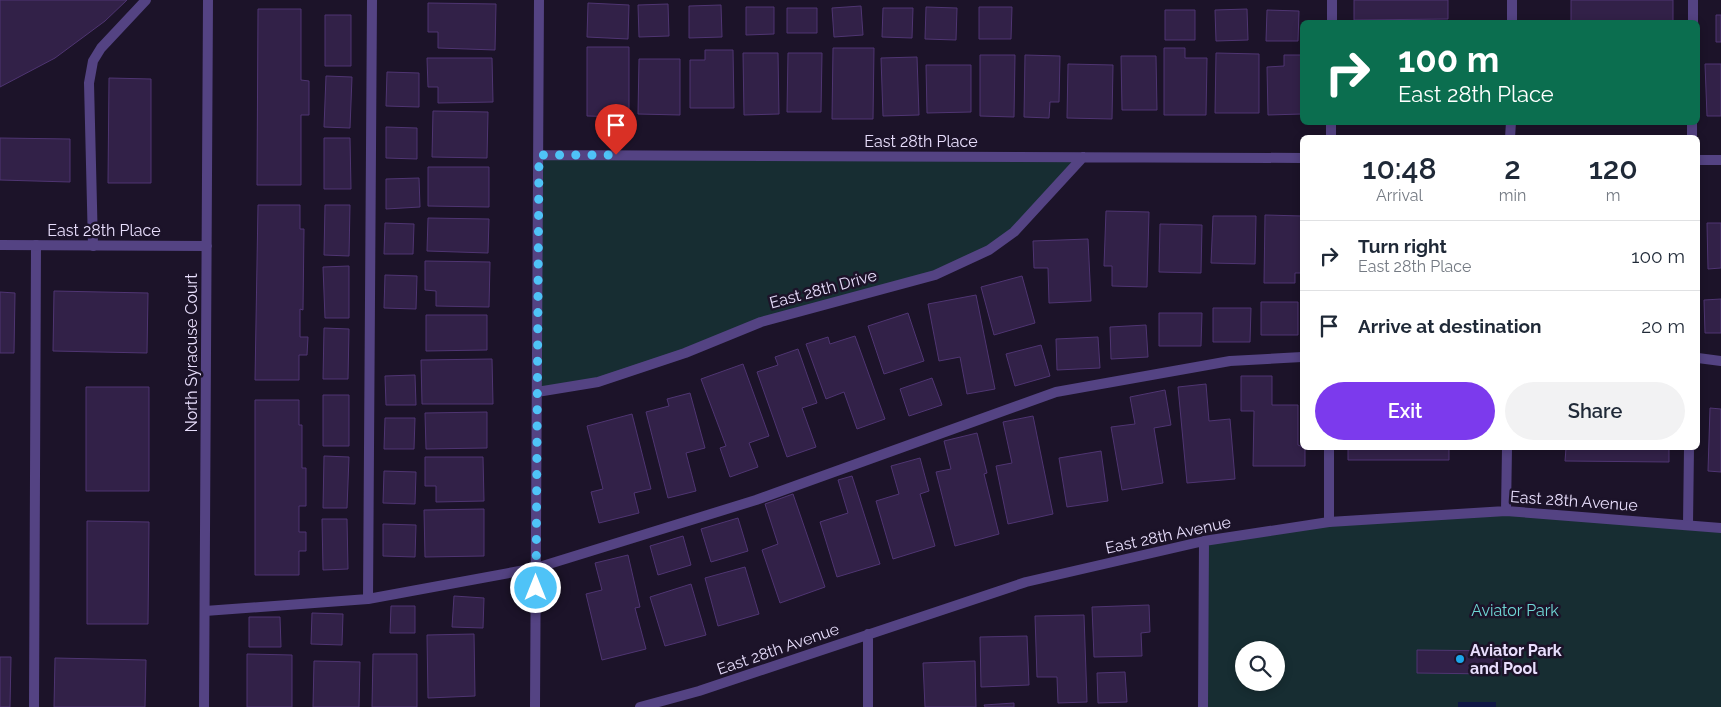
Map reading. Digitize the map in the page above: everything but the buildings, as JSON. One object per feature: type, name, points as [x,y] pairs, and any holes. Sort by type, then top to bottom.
[{"type":"street","points":[[93,246],[89,83],[93,61],[101,48],[146,0]]},
{"type":"street","name":"North Syracuse Court","points":[[204,707],[208,0]]},
{"type":"street","points":[[368,599],[372,0]]},
{"type":"street","points":[[536,707],[539,0]]},
{"type":"street","points":[[1332,0],[1332,20]]},
{"type":"street","points":[[1512,0],[1512,20]]},
{"type":"street","points":[[1693,0],[1693,20]]},
{"type":"street","name":"East 28th Place","points":[[539,155],[1300,158]]},
{"type":"street","name":"East 28th Drive","points":[[537,392],[598,382],[685,353],[761,322],[934,275],[990,250],[1014,232],[1083,157]]},
{"type":"street","points":[[1700,160],[1721,160]]},
{"type":"street","name":"East 28th Place","points":[[0,245],[207,246]]},
{"type":"street","points":[[34,707],[36,245]]},
{"type":"street","points":[[204,611],[368,599],[536,568],[756,500],[1056,392],[1230,361],[1300,356]]},
{"type":"street","points":[[1700,358],[1721,361]]},
{"type":"street","points":[[1329,450],[1329,522]]},
{"type":"street","points":[[1506,511],[1507,450]]},
{"type":"street","points":[[1688,524],[1689,450]]},
{"type":"street","name":"East 28th Avenue","points":[[640,707],[699,691],[1026,582],[1204,541],[1329,522],[1506,511],[1721,528]]},
{"type":"street","points":[[1203,707],[1204,541]]},
{"type":"street","points":[[868,634],[868,707]]},
{"type":"green space","points":[[539,155],[1083,157],[1014,232],[935,275],[844,299],[598,382],[537,392]]},
{"type":"green space","name":"Aviator Park","points":[[1506,511],[1721,528],[1721,707],[1203,707],[1204,541],[1329,522]]},
{"type":"shaded area","points":[[1458,702],[1496,702],[1496,707],[1458,707]]},
{"type":"place","name":"Aviator Park and Pool","points":[[1460,659]]},
{"type":"route","points":[[536,588],[539,155],[616,155]]}]
